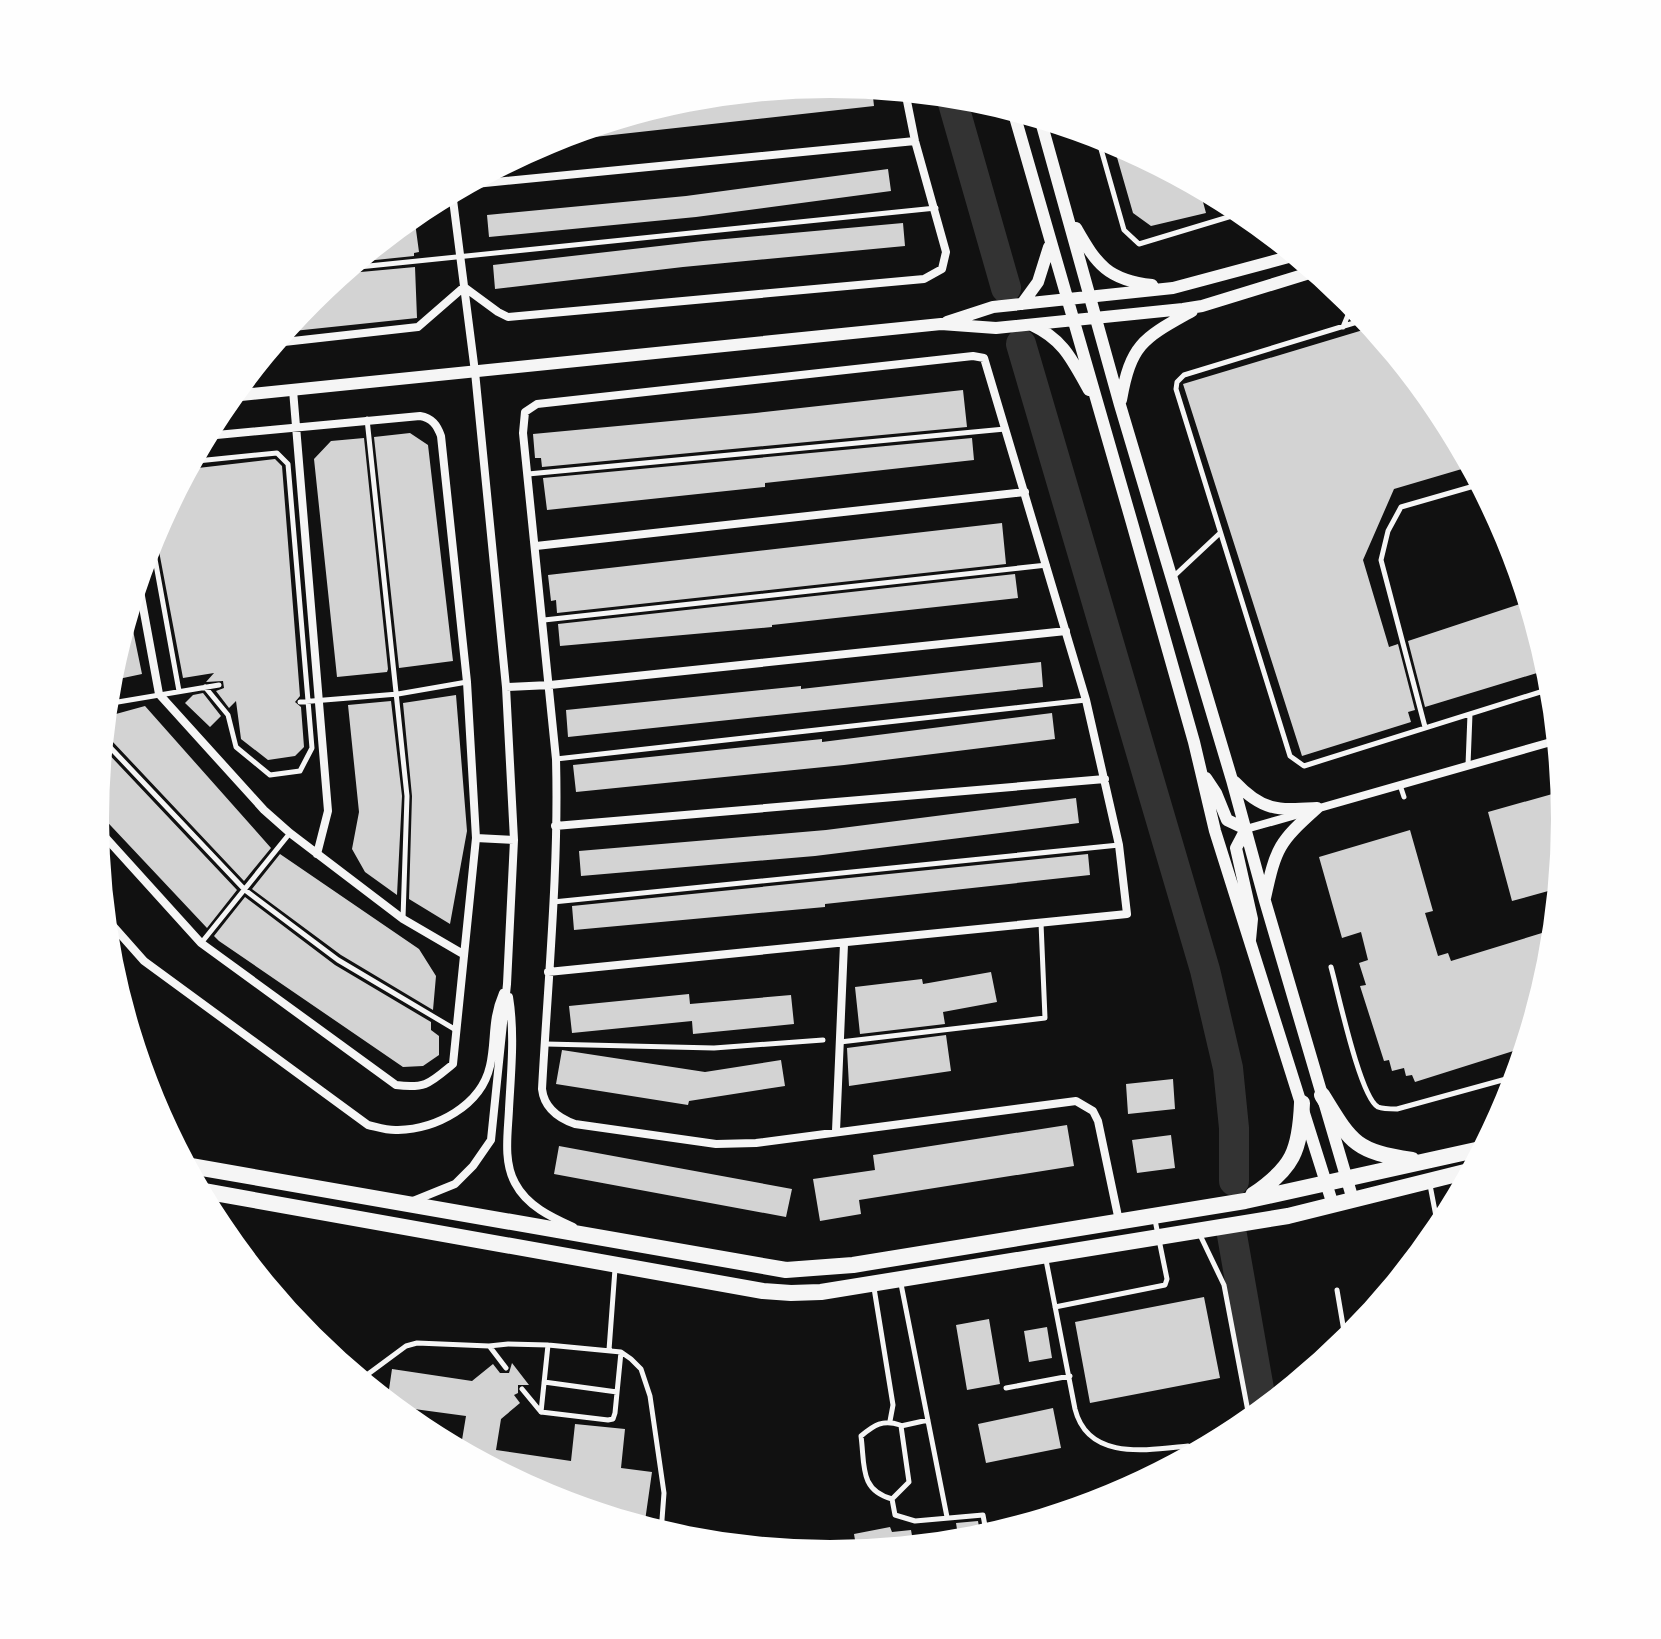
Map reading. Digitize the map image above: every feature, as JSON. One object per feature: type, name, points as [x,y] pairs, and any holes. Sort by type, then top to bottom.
[{"type":"main road","points":[[1322,1095],[1343,1129],[1368,1151],[1419,1161]]},
{"type":"main road","points":[[1245,1201],[1283,1172],[1296,1152],[1301,1135],[1302,1103]]},
{"type":"main road","points":[[199,1167],[765,1268],[808,1269],[853,1265],[1245,1201],[1471,1151]]},
{"type":"main road","points":[[214,1193],[791,1293],[900,1279],[1288,1216],[1459,1173]]},
{"type":"street","points":[[464,287],[508,317],[924,279],[942,269],[946,252],[907,102]]},
{"type":"street","points":[[1017,123],[1102,414],[1215,831],[1333,1205]]},
{"type":"street","points":[[1044,131],[1120,405],[1353,1200]]},
{"type":"street","points":[[493,182],[915,141]]},
{"type":"street","points":[[405,1204],[455,1184],[473,1166],[491,1140],[507,984],[514,840],[506,687],[475,372],[454,205]]},
{"type":"street","points":[[1066,212],[1093,257],[1113,276],[1133,283],[1173,288]]},
{"type":"street","points":[[1022,304],[1038,282],[1049,242]]},
{"type":"street","points":[[941,324],[993,307],[1173,288],[1284,258]]},
{"type":"street","points":[[248,394],[941,324],[986,328],[1202,306],[1303,275]]},
{"type":"street","points":[[290,341],[418,327],[464,287]]},
{"type":"street","points":[[1120,405],[1125,377],[1137,348],[1161,329],[1202,306]]},
{"type":"street","points":[[1030,324],[1049,333],[1062,344],[1102,414]]},
{"type":"street","points":[[548,972],[1127,914],[1119,845],[1086,700],[984,358],[973,356],[537,404],[525,412],[523,433],[556,759],[555,826],[552,902],[548,972],[545,1044],[544,1100],[558,1117],[575,1124],[716,1144],[756,1143],[1076,1101],[1093,1111],[1098,1121],[1119,1221]]},
{"type":"street","points":[[293,390],[313,701],[328,811],[317,854]]},
{"type":"street","points":[[110,842],[201,943],[396,1085],[418,1088],[453,1064],[476,838],[467,682],[441,436],[433,422],[420,416],[221,434]]},
{"type":"street","points":[[536,546],[1025,492]]},
{"type":"street","points":[[142,604],[159,694],[264,810],[403,919],[463,954]]},
{"type":"street","points":[[506,687],[1066,631]]},
{"type":"street","points":[[1200,769],[1216,793],[1227,820],[1246,829],[1548,743]]},
{"type":"street","points":[[555,826],[1105,779]]},
{"type":"street","points":[[1232,780],[1262,805],[1281,810],[1317,808]]},
{"type":"street","points":[[1265,901],[1272,864],[1279,848],[1287,835],[1317,808]]},
{"type":"street","points":[[1246,829],[1236,848],[1252,919],[1250,947]]},
{"type":"street","points":[[476,838],[514,840]]},
{"type":"street","points":[[118,932],[144,961],[368,1125],[396,1131],[423,1127],[450,1117],[482,1087],[490,1067],[494,1018],[507,984]]},
{"type":"street","points":[[836,1131],[844,944]]},
{"type":"street","points":[[507,984],[513,1025],[507,1145],[514,1183],[539,1210],[597,1238]]},
{"type":"lane","points":[[1102,151],[1124,230],[1139,244],[1227,217]]},
{"type":"lane","points":[[368,266],[936,208]]},
{"type":"lane","points":[[1343,327],[1348,316]]},
{"type":"lane","points":[[1354,323],[1184,375],[1177,382],[1176,389],[1290,756],[1304,766],[1540,692]]},
{"type":"lane","points":[[367,419],[407,796],[403,919]]},
{"type":"lane","points":[[528,474],[1006,429]]},
{"type":"lane","points":[[205,460],[277,453],[288,464],[313,701],[312,748],[300,771],[270,775],[236,747],[228,715],[205,687]]},
{"type":"lane","points":[[1425,727],[1381,560],[1388,531],[1401,507],[1471,487]]},
{"type":"lane","points":[[1172,578],[1220,533]]},
{"type":"lane","points":[[156,564],[179,691]]},
{"type":"lane","points":[[544,620],[1047,565]]},
{"type":"lane","points":[[300,702],[398,694],[467,682]]},
{"type":"lane","points":[[119,702],[219,685]]},
{"type":"lane","points":[[556,759],[1086,700]]},
{"type":"lane","points":[[1468,765],[1470,714]]},
{"type":"lane","points":[[113,750],[245,890],[338,960],[456,1030]]},
{"type":"lane","points":[[1400,785],[1404,797]]},
{"type":"lane","points":[[201,943],[290,833]]},
{"type":"lane","points":[[552,902],[1119,845]]},
{"type":"lane","points":[[840,1042],[1045,1018],[1041,923]]},
{"type":"lane","points":[[1331,967],[1360,1077],[1369,1098],[1377,1106],[1397,1109],[1503,1080]]},
{"type":"lane","points":[[545,1044],[714,1048],[823,1040]]},
{"type":"lane","points":[[1429,1180],[1435,1212]]},
{"type":"lane","points":[[1055,1307],[1165,1285],[1167,1279],[1154,1216]]},
{"type":"lane","points":[[1197,1230],[1224,1285],[1247,1408]]},
{"type":"lane","points":[[1045,1255],[1078,1421],[1086,1433],[1096,1441],[1115,1448],[1139,1451],[1187,1446]]},
{"type":"lane","points":[[609,1350],[615,1264]]},
{"type":"lane","points":[[900,1279],[947,1518]]},
{"type":"lane","points":[[873,1283],[893,1405],[890,1421]]},
{"type":"lane","points":[[1337,1290],[1343,1327]]},
{"type":"lane","points":[[369,1374],[412,1344],[548,1345],[621,1352],[641,1369],[650,1396],[664,1493],[662,1520]]},
{"type":"lane","points":[[541,1412],[548,1345]]},
{"type":"lane","points":[[489,1346],[506,1368]]},
{"type":"lane","points":[[522,1389],[541,1412],[613,1419],[621,1352]]},
{"type":"lane","points":[[1006,1388],[1070,1376]]},
{"type":"lane","points":[[544,1382],[617,1392]]},
{"type":"lane","points":[[892,1499],[878,1495],[868,1485],[861,1436],[874,1424],[890,1421],[901,1426],[928,1420]]},
{"type":"lane","points":[[892,1499],[909,1482],[901,1426]]},
{"type":"lane","points":[[892,1499],[895,1515],[915,1521],[983,1515],[985,1524]]},
{"type":"building","points":[[830,98],[873,100],[874,106],[597,137],[690,112],[736,104]]},
{"type":"building","points":[[1117,157],[1191,195],[1203,203],[1206,213],[1151,226],[1133,213]]},
{"type":"building","points":[[888,169],[891,191],[696,217],[489,237],[487,215],[686,196]]},
{"type":"building","points":[[903,223],[905,246],[495,289],[493,265],[703,241]]},
{"type":"building","points":[[416,230],[419,252],[414,256],[375,260]]},
{"type":"building","points":[[415,267],[417,318],[301,330],[320,309],[361,272]]},
{"type":"building","points":[[1361,331],[1403,380],[1430,419],[1461,469],[1394,489],[1363,560],[1389,647],[1398,644],[1415,710],[1408,712],[1411,722],[1302,756],[1183,384]]},
{"type":"building","points":[[963,390],[967,427],[542,467],[541,458],[535,458],[533,434]]},
{"type":"building","points":[[410,433],[428,445],[453,661],[399,668],[374,437]]},
{"type":"building","points":[[364,438],[388,669],[387,672],[337,677],[314,459],[331,441]]},
{"type":"building","points":[[972,438],[974,460],[765,483],[765,487],[547,510],[543,478]]},
{"type":"building","points":[[275,459],[282,466],[300,696],[295,702],[301,707],[304,747],[295,756],[268,760],[241,739],[236,701],[229,708],[216,691],[224,688],[223,681],[206,682],[214,673],[183,678],[160,555],[183,500],[201,468]]},
{"type":"building","points":[[1002,523],[1006,564],[557,613],[556,600],[551,601],[548,575]]},
{"type":"building","points":[[1015,574],[1018,598],[772,627],[560,646],[558,624]]},
{"type":"building","points":[[1519,604],[1537,673],[1425,707],[1408,641]]},
{"type":"building","points":[[134,634],[142,674],[123,678]]},
{"type":"building","points":[[1041,662],[1043,687],[568,737],[566,710],[801,686],[801,689]]},
{"type":"building","points":[[203,693],[221,716],[210,727],[185,703],[193,695]]},
{"type":"building","points":[[456,695],[467,831],[450,924],[409,899],[412,796],[403,703]]},
{"type":"building","points":[[391,701],[402,796],[397,895],[365,872],[352,849],[359,812],[348,705]]},
{"type":"building","points":[[145,706],[271,848],[244,881],[114,743],[117,714]]},
{"type":"building","points":[[1052,713],[1055,739],[844,765],[576,792],[573,765],[822,739],[822,742]]},
{"type":"building","points":[[112,758],[237,890],[207,928],[109,824]]},
{"type":"building","points":[[1551,794],[1548,891],[1512,901],[1488,812]]},
{"type":"building","points":[[1076,798],[1079,823],[815,856],[581,876],[579,851],[826,830]]},
{"type":"building","points":[[1410,830],[1433,911],[1425,913],[1438,956],[1448,953],[1451,961],[1543,933],[1514,1051],[1415,1082],[1412,1075],[1406,1076],[1404,1068],[1392,1071],[1389,1060],[1384,1061],[1360,986],[1366,985],[1359,963],[1368,960],[1361,932],[1342,938],[1319,857]]},
{"type":"building","points":[[280,854],[419,949],[436,976],[433,1010],[341,955],[252,889]]},
{"type":"building","points":[[1088,854],[1090,875],[825,904],[825,907],[574,930],[572,906]]},
{"type":"building","points":[[245,897],[335,965],[431,1022],[431,1030],[439,1036],[439,1055],[423,1066],[403,1067],[219,941],[214,936]]},
{"type":"building","points":[[991,972],[997,1002],[943,1012],[945,1024],[860,1034],[855,987],[922,979],[923,984]]},
{"type":"building","points":[[689,994],[690,1004],[791,995],[794,1024],[693,1034],[692,1021],[572,1033],[569,1006]]},
{"type":"building","points":[[946,1035],[951,1071],[849,1086],[847,1048]]},
{"type":"building","points":[[562,1050],[705,1072],[781,1060],[785,1086],[689,1101],[688,1105],[556,1084]]},
{"type":"building","points":[[1173,1079],[1175,1109],[1128,1114],[1126,1084]]},
{"type":"building","points":[[1067,1125],[1074,1166],[859,1200],[861,1214],[820,1221],[813,1179],[875,1170],[873,1155]]},
{"type":"building","points":[[1171,1135],[1175,1168],[1137,1173],[1132,1140]]},
{"type":"building","points":[[559,1146],[792,1189],[786,1217],[554,1174]]},
{"type":"building","points":[[1204,1297],[1220,1378],[1090,1403],[1075,1322]]},
{"type":"building","points":[[989,1319],[1000,1384],[967,1390],[956,1325]]},
{"type":"building","points":[[1047,1327],[1052,1358],[1029,1362],[1024,1331]]},
{"type":"building","points":[[512,1363],[529,1385],[518,1385],[518,1393],[514,1395],[520,1403],[501,1419],[496,1450],[571,1461],[575,1424],[625,1429],[621,1468],[652,1472],[646,1516],[599,1503],[511,1467],[462,1439],[466,1416],[416,1409],[389,1390],[392,1369],[472,1381],[493,1364],[500,1373],[509,1373]]},
{"type":"building","points":[[1053,1408],[1061,1448],[986,1463],[978,1424]]},
{"type":"building","points":[[978,1521],[979,1525],[957,1529],[956,1523]]},
{"type":"building","points":[[890,1527],[892,1532],[911,1530],[912,1536],[855,1540],[854,1534]]},
{"type":"waterway","points":[[955,109],[1006,288]]},
{"type":"waterway","points":[[1021,344],[1205,970],[1228,1068],[1234,1128],[1234,1181]]},
{"type":"waterway","points":[[1232,1235],[1261,1398]]}]
